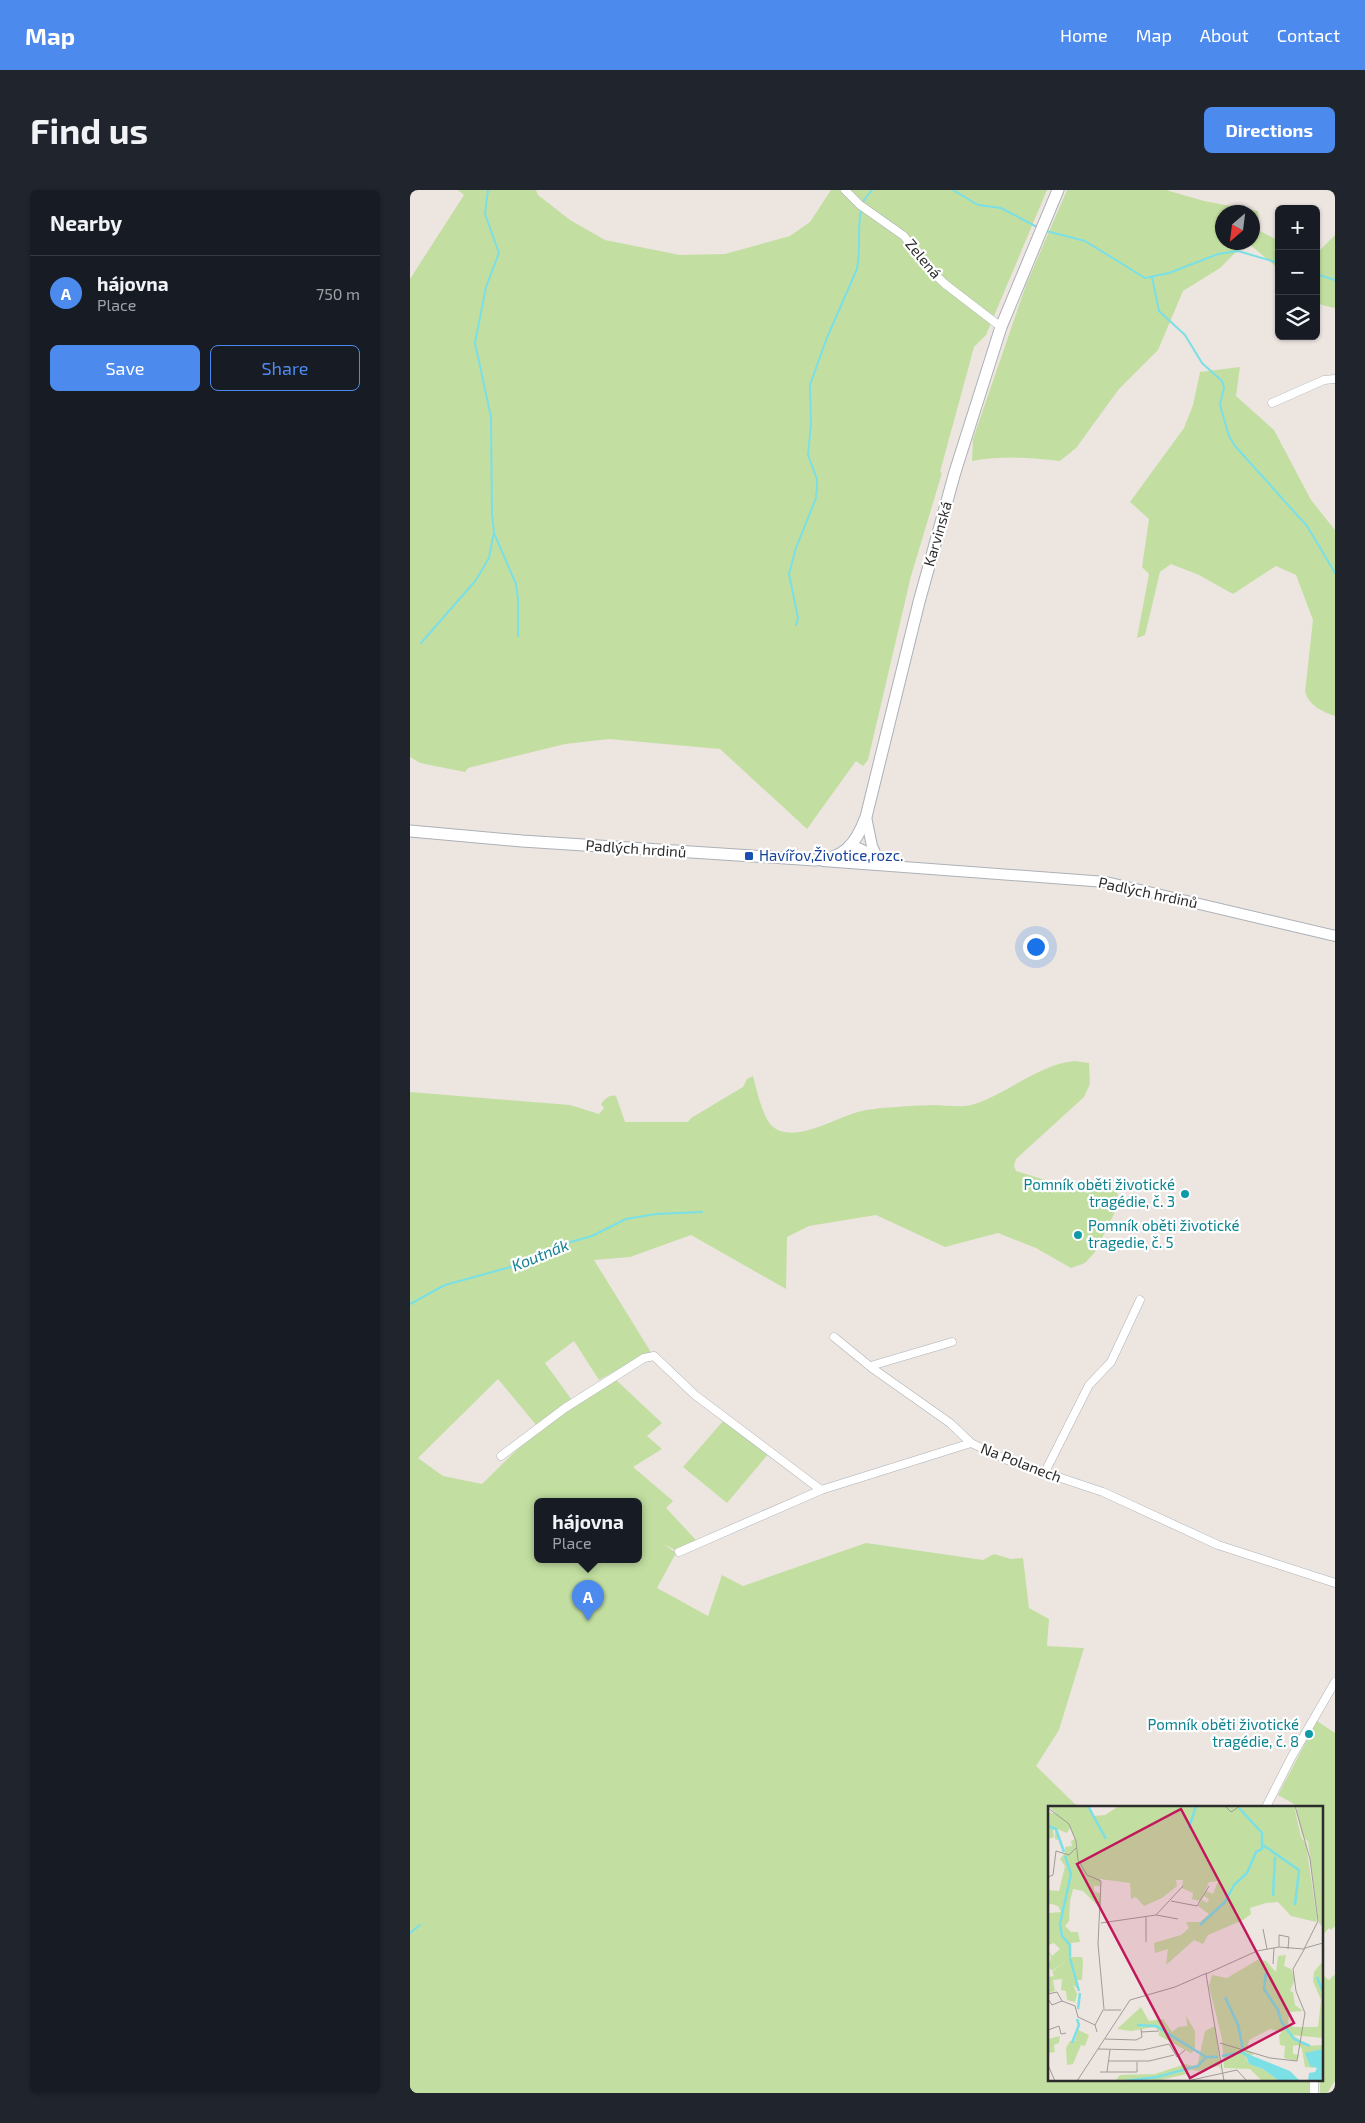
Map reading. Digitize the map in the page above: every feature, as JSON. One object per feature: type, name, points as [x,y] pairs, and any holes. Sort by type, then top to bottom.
[{"type":"main road","name":"Karvinská","points":[[815,860],[833,858],[849,846],[860,832],[866,817],[932,552],[1001,328],[1058,190]]},
{"type":"main road","name":"Padlých hrdinů","points":[[410,831],[522,841],[815,860]]},
{"type":"street","name":"Zelená","points":[[845,190],[860,205],[904,236],[926,266],[945,284],[1001,328]]},
{"type":"street","points":[[1272,403],[1324,380],[1335,379]]},
{"type":"street","points":[[866,817],[872,846],[878,857]]},
{"type":"street","points":[[849,846],[853,857],[863,864]]},
{"type":"street","name":"Padlých hrdinů","points":[[849,846],[858,848],[898,866]]},
{"type":"street","name":"Padlých hrdinů","points":[[815,860],[1106,882],[1335,936]]},
{"type":"street","points":[[1045,1472],[1089,1385],[1111,1362],[1140,1300]]},
{"type":"street","points":[[834,1337],[872,1368],[950,1423],[970,1443]]},
{"type":"street","points":[[872,1368],[874,1365],[952,1342]]},
{"type":"street","points":[[501,1456],[565,1408],[644,1358],[654,1356],[695,1394],[821,1490]]},
{"type":"street","name":"Na Polanech","points":[[679,1552],[821,1490],[970,1443],[1008,1460],[1103,1492],[1218,1545],[1335,1583]]},
{"type":"street","points":[[1267,1806],[1291,1758],[1335,1682]]},
{"type":"street","points":[[1314,2080],[1314,2093]]},
{"type":"green space","points":[[458,190],[536,190],[538,195],[570,220],[605,240],[680,255],[725,254],[790,236],[810,222],[831,190],[1047,190],[986,335],[974,347],[940,472],[942,473],[911,576],[868,760],[863,766],[856,761],[807,829],[720,749],[609,739],[565,744],[468,768],[465,772],[420,763],[410,757],[410,279],[464,195]]},
{"type":"green space","points":[[1067,190],[1166,190],[1226,205],[1215,205],[1215,250],[1238,250],[1220,268],[1183,291],[1158,350],[1119,389],[1076,448],[1060,461],[994,458],[972,461],[973,439],[1026,285]]},
{"type":"green space","points":[[1260,231],[1275,239],[1275,266],[1256,250],[1260,250]]},
{"type":"green space","points":[[1335,235],[1335,308],[1320,304],[1320,250]]},
{"type":"green space","points":[[1240,367],[1236,396],[1274,430],[1311,500],[1335,530],[1335,716],[1317,707],[1310,701],[1305,692],[1313,620],[1296,575],[1276,566],[1233,594],[1199,575],[1171,564],[1160,572],[1145,635],[1137,638],[1149,574],[1142,567],[1149,519],[1130,502],[1184,428],[1193,405],[1200,372]]},
{"type":"green space","points":[[1075,1061],[1089,1063],[1090,1084],[1084,1097],[1016,1159],[1014,1166],[1016,1171],[1087,1193],[1105,1185],[1117,1191],[1119,1204],[1095,1252],[1085,1263],[1071,1268],[1036,1248],[998,1233],[945,1247],[876,1215],[809,1226],[787,1237],[786,1289],[691,1235],[630,1257],[594,1260],[652,1354],[642,1356],[599,1380],[574,1341],[545,1363],[572,1400],[536,1425],[498,1379],[418,1458],[443,1476],[482,1484],[530,1437],[615,1379],[662,1423],[647,1436],[662,1449],[633,1467],[673,1501],[666,1508],[696,1540],[675,1550],[664,1544],[676,1553],[657,1588],[708,1616],[722,1575],[743,1586],[866,1543],[983,1560],[994,1554],[1011,1559],[1023,1558],[1029,1608],[1049,1619],[1047,1646],[1084,1648],[1059,1730],[1036,1766],[1077,1806],[1048,1806],[1048,2080],[1309,2080],[1309,2093],[410,2093],[410,1092],[570,1105],[599,1114],[604,1108],[601,1104],[607,1097],[616,1096],[625,1122],[688,1122],[691,1118],[743,1087],[747,1079],[753,1076],[760,1102],[769,1122],[781,1131],[791,1133],[802,1132],[866,1110],[933,1105],[971,1105],[1061,1063]]},
{"type":"green space","points":[[724,1420],[769,1453],[727,1503],[683,1467]]},
{"type":"green space","points":[[1317,1721],[1335,1733],[1335,1926],[1331,1930],[1329,1928],[1322,1936],[1322,1806],[1297,1806],[1278,1795]]},
{"type":"green space","points":[[1335,1974],[1335,2081],[1327,2093],[1320,2093],[1320,2080],[1322,2080],[1322,1975],[1329,1980]]},
{"type":"waterway","points":[[421,643],[476,580],[489,558],[494,532],[492,513],[491,417],[475,343],[486,287],[499,253],[485,214],[488,190]]},
{"type":"waterway","points":[[862,205],[872,190]]},
{"type":"waterway","points":[[953,190],[978,205],[1001,208],[1037,227]]},
{"type":"waterway","points":[[796,625],[798,618],[789,574],[796,548],[816,498],[817,488],[817,479],[808,455],[811,424],[810,385],[826,340],[857,269],[861,210]]},
{"type":"waterway","points":[[1046,231],[1085,241],[1145,278],[1169,273],[1218,254],[1238,251],[1275,262]]},
{"type":"waterway","points":[[1320,275],[1335,280]]},
{"type":"waterway","points":[[1152,277],[1159,311],[1185,335],[1202,363],[1222,381],[1224,387],[1220,405],[1229,436],[1235,446],[1307,526],[1335,573]]},
{"type":"waterway","points":[[494,533],[516,584],[518,636]]},
{"type":"waterway","name":"Koutnák","points":[[410,1304],[445,1285],[514,1266],[553,1247],[592,1236],[626,1219],[656,1214],[702,1212]]},
{"type":"waterway","points":[[410,1933],[420,1925]]},
{"type":"place","name":"Havířov,Životice,rozc.","points":[[749,856]]},
{"type":"place","name":"Pomník oběti životické tragédie, č. 3","points":[[1185,1194]]},
{"type":"place","name":"Pomník oběti životické tragedie, č. 5","points":[[1078,1235]]},
{"type":"place","name":"hájovna","points":[[588,1621]]},
{"type":"place","name":"Pomník oběti životické tragédie, č. 8","points":[[1309,1734]]}]
